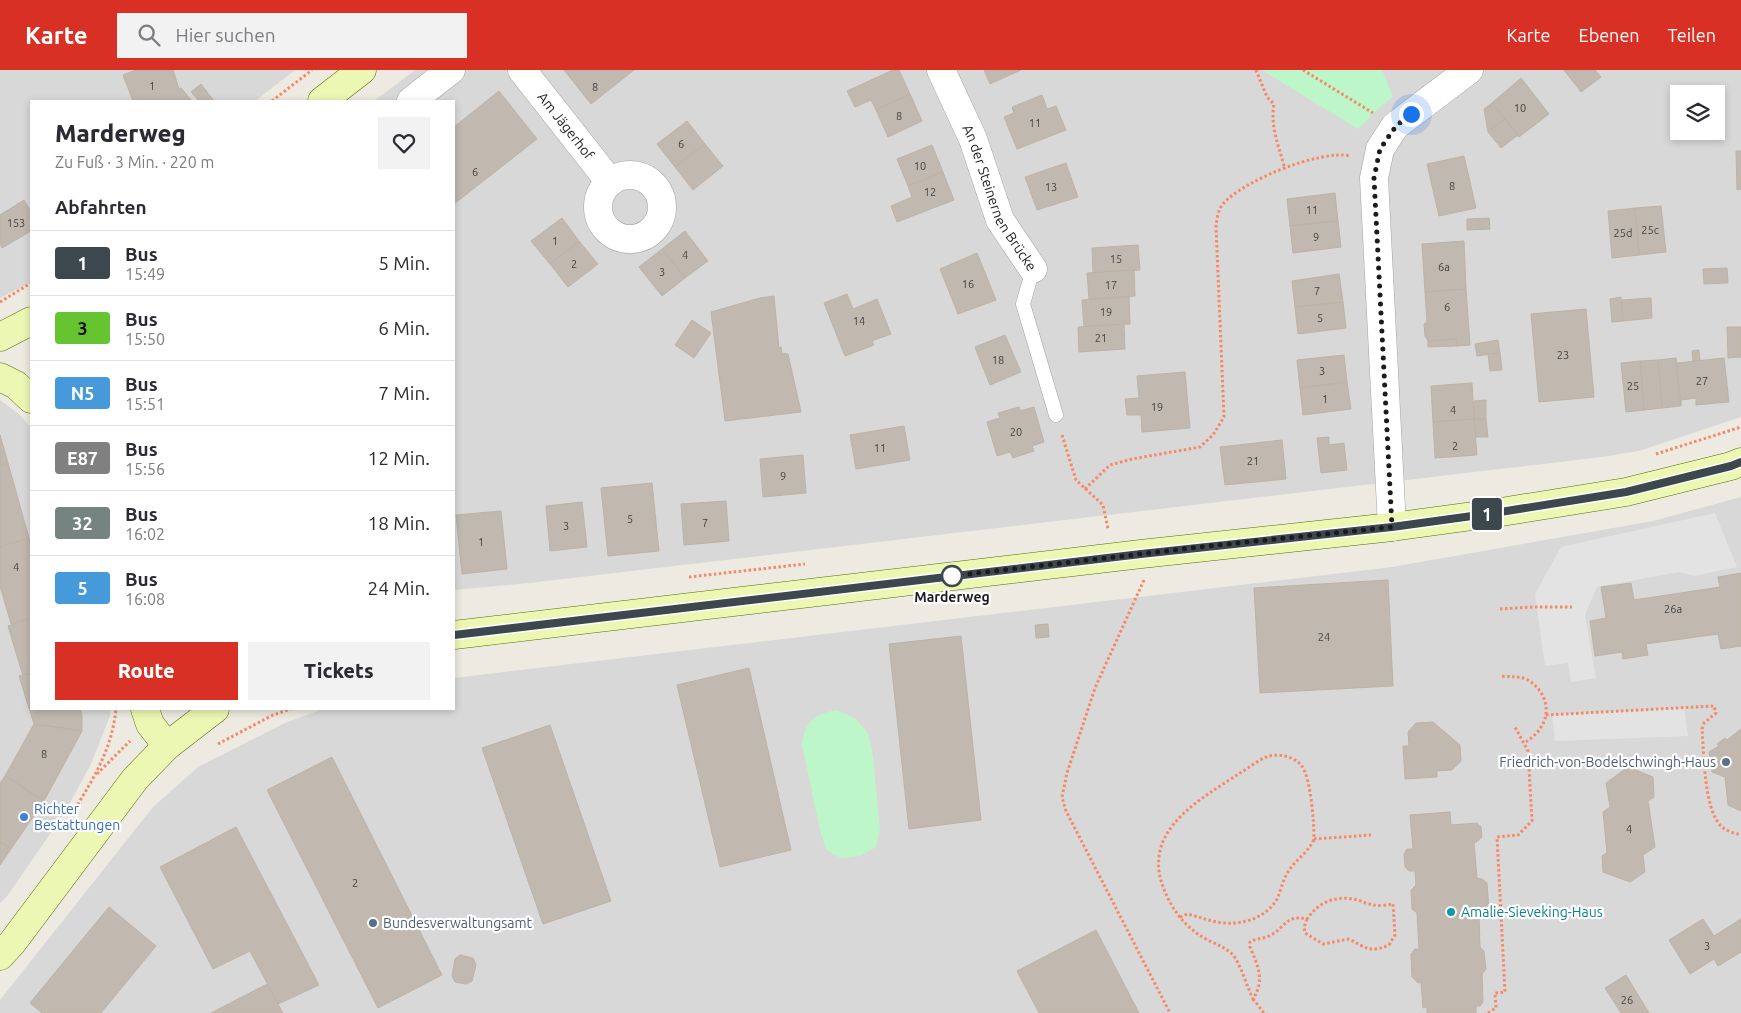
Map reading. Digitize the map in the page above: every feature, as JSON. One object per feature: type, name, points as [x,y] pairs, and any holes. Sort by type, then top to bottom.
[{"type":"street","points":[[323,100],[362,70]]},
{"type":"street","points":[[412,100],[451,70]]},
{"type":"street","name":"Am Jägerhof","points":[[522,70],[610,182]]},
{"type":"street","name":"An der Steinernen Brücke","points":[[941,70],[973,139],[1000,220],[1033,268]]},
{"type":"street","points":[[1392,527],[1374,178],[1376,165],[1380,149],[1396,126],[1469,70]]},
{"type":"street","points":[[0,337],[30,322]]},
{"type":"street","points":[[0,377],[30,397]]},
{"type":"street","points":[[455,635],[1141,554],[1392,527],[1626,492],[1741,462]]},
{"type":"street","points":[[145,710],[150,724],[167,746]]},
{"type":"street","points":[[0,956],[12,943],[135,779],[167,746],[214,710]]},
{"type":"lane","name":"An der Steinernen Brücke","points":[[1033,268],[1022,304],[1056,415]]},
{"type":"path","points":[[273,100],[312,70]]},
{"type":"path","points":[[1256,70],[1267,97],[1274,104],[1272,116],[1285,169]]},
{"type":"path","points":[[1303,70],[1396,126]]},
{"type":"path","points":[[1085,489],[1110,465],[1132,459],[1200,447],[1213,435],[1224,417],[1216,226],[1221,205],[1239,189],[1262,177],[1324,156],[1348,155],[1376,165]]},
{"type":"path","points":[[0,302],[30,284]]},
{"type":"path","points":[[1056,415],[1076,480],[1103,505],[1108,530]]},
{"type":"path","points":[[1650,456],[1741,427]]},
{"type":"path","points":[[1144,582],[1095,688],[1067,773],[1062,797],[1066,811],[1170,1013]]},
{"type":"path","points":[[1500,609],[1572,607]]},
{"type":"path","points":[[1502,676],[1518,677],[1535,685],[1544,699],[1546,715],[1539,731],[1524,743]]},
{"type":"path","points":[[1546,715],[1714,706],[1716,713],[1704,723],[1702,729],[1704,767],[1710,804],[1715,818],[1721,827],[1741,835]]},
{"type":"path","points":[[95,776],[109,746],[116,710]]},
{"type":"path","points":[[217,744],[273,715],[289,710]]},
{"type":"path","points":[[1488,1013],[1496,1008],[1495,993],[1504,992],[1497,837],[1518,836],[1532,821],[1528,752],[1515,727]]},
{"type":"path","points":[[1180,918],[1187,914],[1218,922],[1232,923],[1256,918],[1274,904],[1286,876],[1314,839],[1309,791],[1305,773],[1300,764],[1294,759],[1284,756],[1269,756],[1202,798],[1185,813],[1171,830],[1161,846],[1158,860],[1166,894],[1180,918],[1186,925],[1234,956],[1253,999],[1264,1013]]},
{"type":"path","points":[[1314,839],[1371,835]]},
{"type":"path","points":[[1348,898],[1375,906],[1393,904],[1395,935],[1389,945],[1375,950],[1367,949],[1349,939],[1323,944],[1305,933],[1304,927],[1307,919],[1320,905],[1332,899],[1348,898]]},
{"type":"path","points":[[1253,999],[1259,989],[1260,981],[1250,942],[1270,936],[1288,920],[1296,917],[1307,919]]},
{"type":"shaded area","points":[[0,70],[295,70],[256,100],[30,100],[30,283],[0,298]]},
{"type":"shaded area","points":[[415,70],[1741,70],[1741,417],[1639,451],[1602,457],[529,583],[455,590],[455,100],[375,100]]},
{"type":"shaded area","points":[[0,400],[19,414],[30,427],[30,710],[110,710],[110,716],[91,764],[65,812],[8,895],[0,903]]},
{"type":"shaded area","points":[[1741,497],[1741,1013],[0,1013],[0,1000],[153,807],[198,767],[285,723],[320,710],[455,710],[455,678],[1392,567],[1653,521]]},
{"type":"shaded area","points":[[1715,513],[1737,567],[1694,576],[1679,572],[1597,587],[1585,615],[1596,678],[1571,682],[1568,663],[1545,666],[1535,594],[1561,547]]},
{"type":"shaded area","points":[[1684,708],[1688,736],[1555,741],[1552,715]]},
{"type":"green space","points":[[1262,70],[1382,70],[1393,97],[1382,105],[1358,129]]},
{"type":"green space","points":[[837,710],[856,719],[868,733],[873,756],[880,830],[876,847],[860,856],[841,858],[827,850],[821,834],[802,745],[805,730],[812,720]]},
{"type":"building","points":[[136,70],[173,70],[179,89],[181,88],[191,100],[133,100],[123,75]]},
{"type":"building","points":[[564,70],[634,70],[591,104]]},
{"type":"building","points":[[893,70],[899,70],[910,94],[876,110],[871,100],[855,107],[847,91]]},
{"type":"building","points":[[984,70],[1021,70],[990,84]]},
{"type":"building","points":[[1564,70],[1595,70],[1601,77],[1581,92]]},
{"type":"building","points":[[1521,78],[1549,114],[1519,137],[1492,103]]},
{"type":"building","points":[[201,84],[213,100],[198,100],[191,92]]},
{"type":"building","points":[[499,91],[537,139],[455,203],[455,126]]},
{"type":"building","points":[[910,94],[922,121],[888,137],[876,110]]},
{"type":"building","points":[[1042,95],[1047,109],[1056,106],[1066,130],[1017,149],[1004,117],[1014,113],[1012,107]]},
{"type":"building","points":[[1492,103],[1505,119],[1488,132],[1484,109]]},
{"type":"building","points":[[1505,119],[1518,135],[1501,148],[1488,132]]},
{"type":"building","points":[[687,121],[705,144],[675,167],[657,144]]},
{"type":"building","points":[[705,144],[723,166],[693,190],[675,167]]},
{"type":"building","points":[[932,145],[943,172],[908,186],[897,159]]},
{"type":"building","points":[[1736,151],[1741,151],[1741,189],[1737,190]]},
{"type":"building","points":[[1464,156],[1476,208],[1439,216],[1427,164]]},
{"type":"building","points":[[1066,163],[1078,197],[1037,210],[1025,177]]},
{"type":"building","points":[[943,172],[954,200],[897,222],[891,206],[912,197],[908,186]]},
{"type":"building","points":[[1335,193],[1338,221],[1290,226],[1287,199]]},
{"type":"building","points":[[24,200],[30,210],[30,232],[2,248],[0,244],[0,215]]},
{"type":"building","points":[[1661,206],[1666,252],[1639,255],[1635,208]]},
{"type":"building","points":[[1635,208],[1639,255],[1612,258],[1608,211]]},
{"type":"building","points":[[562,218],[579,241],[550,264],[531,241]]},
{"type":"building","points":[[1489,218],[1490,229],[1467,230],[1467,219]]},
{"type":"building","points":[[1338,221],[1341,247],[1293,253],[1290,226]]},
{"type":"building","points":[[685,231],[708,261],[685,278],[662,249]]},
{"type":"building","points":[[579,241],[598,264],[568,287],[550,264]]},
{"type":"building","points":[[1464,241],[1466,289],[1425,292],[1422,244]]},
{"type":"building","points":[[1138,245],[1140,270],[1093,273],[1092,248]]},
{"type":"building","points":[[662,249],[685,278],[662,296],[639,267]]},
{"type":"building","points":[[977,253],[996,300],[958,314],[940,269]]},
{"type":"building","points":[[1727,268],[1728,283],[1704,284],[1703,269]]},
{"type":"building","points":[[1134,270],[1135,296],[1089,299],[1087,273]]},
{"type":"building","points":[[1339,274],[1343,302],[1295,307],[1292,281]]},
{"type":"building","points":[[1466,289],[1470,345],[1456,346],[1456,339],[1428,341],[1425,336],[1424,324],[1427,322],[1425,292]]},
{"type":"building","points":[[847,294],[853,309],[877,299],[891,334],[872,341],[874,345],[845,356],[824,303]]},
{"type":"building","points":[[774,296],[779,348],[781,347],[782,353],[788,354],[801,412],[725,421],[711,312],[760,298]]},
{"type":"building","points":[[1129,297],[1130,324],[1084,327],[1082,300]]},
{"type":"building","points":[[1621,297],[1623,321],[1612,322],[1610,299]]},
{"type":"building","points":[[1651,298],[1652,318],[1623,321],[1622,300]]},
{"type":"building","points":[[1343,302],[1346,328],[1298,334],[1295,307]]},
{"type":"building","points":[[1586,309],[1594,397],[1539,402],[1531,314]]},
{"type":"building","points":[[692,320],[711,333],[694,358],[675,345]]},
{"type":"building","points":[[1124,324],[1125,349],[1079,352],[1078,327]]},
{"type":"building","points":[[1727,327],[1741,327],[1741,357],[1728,358]]},
{"type":"building","points":[[1005,335],[1021,372],[990,385],[975,347]]},
{"type":"building","points":[[1456,339],[1456,346],[1428,347],[1428,341]]},
{"type":"building","points":[[1498,340],[1500,353],[1477,356],[1475,344]]},
{"type":"building","points":[[1699,350],[1700,361],[1693,362],[1692,351]]},
{"type":"building","points":[[1500,353],[1502,370],[1490,371],[1488,354]]},
{"type":"building","points":[[1344,355],[1347,382],[1300,388],[1297,360]]},
{"type":"building","points":[[1676,358],[1680,406],[1662,408],[1658,360]]},
{"type":"building","points":[[1724,358],[1729,402],[1696,405],[1696,398],[1681,400],[1681,406],[1677,363]]},
{"type":"building","points":[[1658,360],[1662,408],[1644,410],[1640,361]]},
{"type":"building","points":[[1640,361],[1644,410],[1626,412],[1621,363]]},
{"type":"building","points":[[1185,372],[1190,428],[1142,432],[1141,415],[1127,415],[1125,399],[1139,398],[1137,376]]},
{"type":"building","points":[[1347,382],[1351,409],[1303,415],[1300,388]]},
{"type":"building","points":[[1472,383],[1474,419],[1433,422],[1431,386]]},
{"type":"building","points":[[1486,400],[1486,419],[1474,419],[1474,401]]},
{"type":"building","points":[[1019,407],[1020,411],[1034,407],[1044,442],[1032,446],[1034,451],[1013,458],[1010,452],[997,456],[987,422],[1000,418],[998,413]]},
{"type":"building","points":[[1474,419],[1486,419],[1488,437],[1476,437]]},
{"type":"building","points":[[1474,419],[1477,455],[1435,458],[1433,422]]},
{"type":"building","points":[[904,426],[910,460],[856,469],[850,435]]},
{"type":"building","points":[[0,435],[8,463],[0,466]]},
{"type":"building","points":[[1329,437],[1329,445],[1344,443],[1347,470],[1321,473],[1317,438]]},
{"type":"building","points":[[1282,440],[1286,479],[1225,485],[1220,447]]},
{"type":"building","points":[[803,455],[806,493],[763,497],[760,459]]},
{"type":"building","points":[[8,463],[29,538],[0,547],[0,466]]},
{"type":"building","points":[[652,483],[659,551],[608,556],[601,488]]},
{"type":"building","points":[[726,501],[729,541],[684,545],[681,504]]},
{"type":"building","points":[[582,502],[587,547],[550,551],[546,506]]},
{"type":"building","points":[[501,511],[507,569],[462,574],[456,515]]},
{"type":"building","points":[[29,538],[30,618],[11,624],[0,586],[0,547]]},
{"type":"building","points":[[1741,573],[1741,646],[1721,649],[1718,634],[1646,644],[1648,655],[1623,659],[1622,652],[1595,656],[1590,621],[1606,618],[1601,587],[1631,583],[1634,600],[1720,587],[1718,577]]},
{"type":"building","points":[[1388,580],[1393,686],[1260,693],[1254,588]]},
{"type":"building","points":[[30,618],[30,673],[23,676],[8,626]]},
{"type":"building","points":[[1048,624],[1049,637],[1036,638],[1035,625]]},
{"type":"building","points":[[961,636],[981,820],[909,829],[889,644]]},
{"type":"building","points":[[749,668],[791,850],[720,867],[677,685]]},
{"type":"building","points":[[30,673],[30,710],[80,710],[82,731],[34,724],[19,676]]},
{"type":"building","points":[[1433,722],[1460,745],[1461,761],[1452,770],[1437,771],[1437,777],[1405,779],[1403,746],[1409,746],[1408,732],[1416,723]]},
{"type":"building","points":[[34,724],[82,731],[44,801],[5,776]]},
{"type":"building","points":[[550,725],[611,901],[543,924],[482,748]]},
{"type":"building","name":"Friedrich-von-Bodelschwingh-Haus","points":[[1741,729],[1741,811],[1728,805],[1725,777],[1712,772],[1709,752],[1719,746],[1717,744],[1725,738],[1727,740]]},
{"type":"building","points":[[332,757],[442,975],[378,1008],[267,790]]},
{"type":"building","points":[[1628,767],[1653,777],[1654,797],[1648,801],[1655,847],[1643,855],[1645,872],[1630,882],[1603,872],[1602,856],[1607,853],[1603,812],[1610,807],[1606,783]]},
{"type":"building","points":[[5,776],[44,801],[11,849],[0,842],[0,783]]},
{"type":"building","name":"Amalie-Sieveking-Haus","points":[[1450,812],[1451,825],[1477,823],[1481,827],[1482,837],[1477,842],[1474,842],[1477,878],[1487,883],[1489,910],[1485,915],[1479,916],[1480,947],[1484,951],[1486,969],[1482,974],[1483,1002],[1480,1006],[1476,1006],[1476,1013],[1427,1013],[1427,1007],[1423,1008],[1421,982],[1418,983],[1412,977],[1411,954],[1415,949],[1419,949],[1417,913],[1412,909],[1411,890],[1416,885],[1415,871],[1409,871],[1405,867],[1404,854],[1407,849],[1413,849],[1410,815]]},
{"type":"building","points":[[236,827],[319,985],[278,1004],[250,951],[213,969],[160,867]]},
{"type":"building","points":[[0,842],[11,849],[0,865]]},
{"type":"building","points":[[109,907],[156,946],[101,1013],[42,1013],[30,1003]]},
{"type":"building","points":[[1703,919],[1714,936],[1741,919],[1741,952],[1718,966],[1714,959],[1690,974],[1669,940]]},
{"type":"building","points":[[1096,930],[1139,1013],[1039,1013],[1017,971]]},
{"type":"building","points":[[460,955],[473,958],[476,965],[472,981],[466,984],[455,982],[452,976],[455,959]]},
{"type":"building","points":[[1626,975],[1649,1013],[1621,1013],[1605,988]]},
{"type":"building","points":[[267,984],[283,1013],[211,1013]]},
{"type":"bus line","name":"1","points":[[455,635],[1141,554],[1392,527],[1626,492],[1671,482],[1741,462]]},
{"type":"place","name":"Marderweg","points":[[952,576]]},
{"type":"place","name":"Friedrich-von-Bodelschwingh-Haus","points":[[1726,762]]},
{"type":"place","name":"Richter Bestattungen","points":[[24,817]]},
{"type":"place","name":"Amalie-Sieveking-Haus","points":[[1451,912]]},
{"type":"place","name":"Bundesverwaltungsamt","points":[[373,923]]},
{"type":"route","points":[[952,576],[1392,527],[1374,178],[1380,149],[1396,126],[1411,114]]}]
